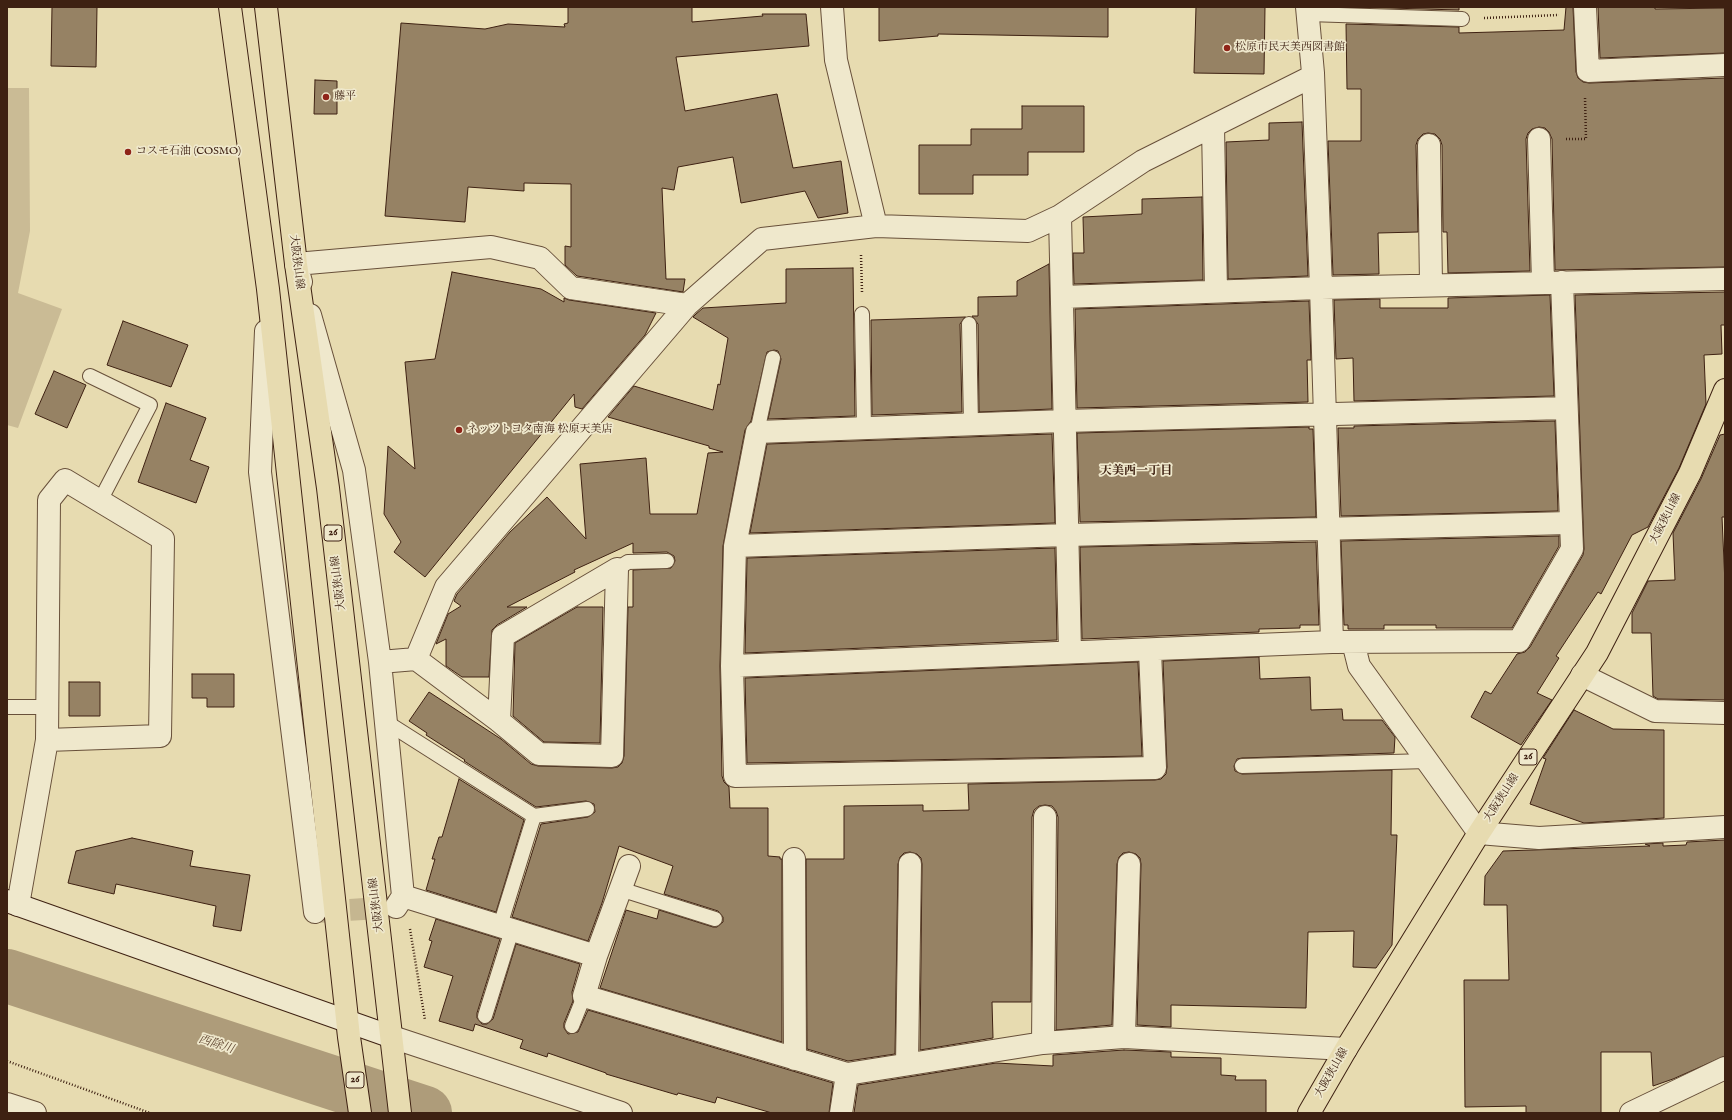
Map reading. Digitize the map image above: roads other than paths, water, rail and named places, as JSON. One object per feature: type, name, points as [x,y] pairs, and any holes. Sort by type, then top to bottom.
[{"type":"main road","name":"26","points":[[230,7],[268,289],[350,1047],[360,1113]]},
{"type":"main road","name":"大阪狭山線","points":[[266,7],[296,264],[328,488],[400,1113]]},
{"type":"main road","name":"大阪狭山線","points":[[1309,1113],[1346,1049],[1479,833],[1596,652],[1690,473],[1725,390]]},
{"type":"street","points":[[832,7],[836,60],[868,226]]},
{"type":"street","points":[[1307,11],[1313,76],[1321,288],[1327,530],[1332,642]]},
{"type":"street","points":[[1585,11],[1588,71],[1725,65]]},
{"type":"street","points":[[416,660],[446,587],[687,305],[762,238],[868,226],[1028,230],[1060,216],[1143,161],[1313,76]]},
{"type":"street","points":[[1213,126],[1216,291]]},
{"type":"street","points":[[732,666],[1332,642],[1519,641],[1572,549],[1566,408],[1552,283],[1539,140]]},
{"type":"street","points":[[1429,146],[1432,285]]},
{"type":"street","points":[[1060,216],[1070,652]]},
{"type":"street","points":[[596,956],[506,928],[403,909],[380,662],[354,470],[296,264],[491,248],[540,258],[571,288],[687,305]]},
{"type":"street","points":[[1062,297],[1321,288],[1725,279]]},
{"type":"street","points":[[268,289],[260,472],[316,912]]},
{"type":"street","points":[[1150,650],[1154,768],[735,776],[732,666],[735,546],[757,432],[1324,413],[1566,408]]},
{"type":"street","points":[[47,740],[160,736],[163,539],[65,480],[49,500],[47,740],[13,903],[392,1037],[621,1113]]},
{"type":"street","points":[[735,546],[1067,535],[1327,530],[1570,523]]},
{"type":"street","points":[[380,662],[416,660],[499,721],[539,754],[612,756],[617,569]]},
{"type":"street","points":[[499,721],[503,636],[617,569]]},
{"type":"street","points":[[1353,642],[1359,666],[1479,833],[1539,838],[1725,827]]},
{"type":"street","points":[[1582,675],[1655,711],[1725,713]]},
{"type":"street","points":[[1043,1043],[1045,817]]},
{"type":"street","points":[[794,859],[795,1058]]},
{"type":"street","points":[[907,1064],[910,864]]},
{"type":"street","points":[[1124,1037],[1129,864]]},
{"type":"street","points":[[629,866],[596,956],[584,996],[847,1074],[1043,1043],[1124,1037],[1346,1049]]},
{"type":"street","points":[[1631,1113],[1725,1068]]},
{"type":"street","points":[[841,1113],[847,1074]]},
{"type":"street","points":[[7,1104],[35,1113]]},
{"type":"lane","points":[[1307,11],[1462,19]]},
{"type":"lane","points":[[862,314],[864,428]]},
{"type":"lane","points":[[969,324],[971,424]]},
{"type":"lane","points":[[757,432],[773,358]]},
{"type":"lane","points":[[90,376],[150,405],[100,501]]},
{"type":"lane","points":[[617,569],[628,562],[667,561]]},
{"type":"lane","points":[[7,707],[47,707]]},
{"type":"lane","points":[[386,722],[534,816],[587,809]]},
{"type":"lane","points":[[1242,766],[1428,762]]},
{"type":"lane","points":[[485,1016],[534,816]]},
{"type":"lane","points":[[620,889],[715,919]]},
{"type":"lane","points":[[572,1026],[584,996]]},
{"type":"waterway","name":"西除川","points":[[7,976],[425,1113]]},
{"type":"tunnel","points":[[317,912],[395,907]]},
{"type":"place","name":"松原市民天美西図書館","points":[[1227,48]]},
{"type":"place","name":"藤平","points":[[326,97]]},
{"type":"place","name":"コスモ石油 (COSMO)","points":[[128,152]]},
{"type":"place","name":"ネッツトヨタ南海 松原天美店","points":[[459,430]]},
{"type":"district","name":"天美西一丁目","points":[[1136,472]]}]
